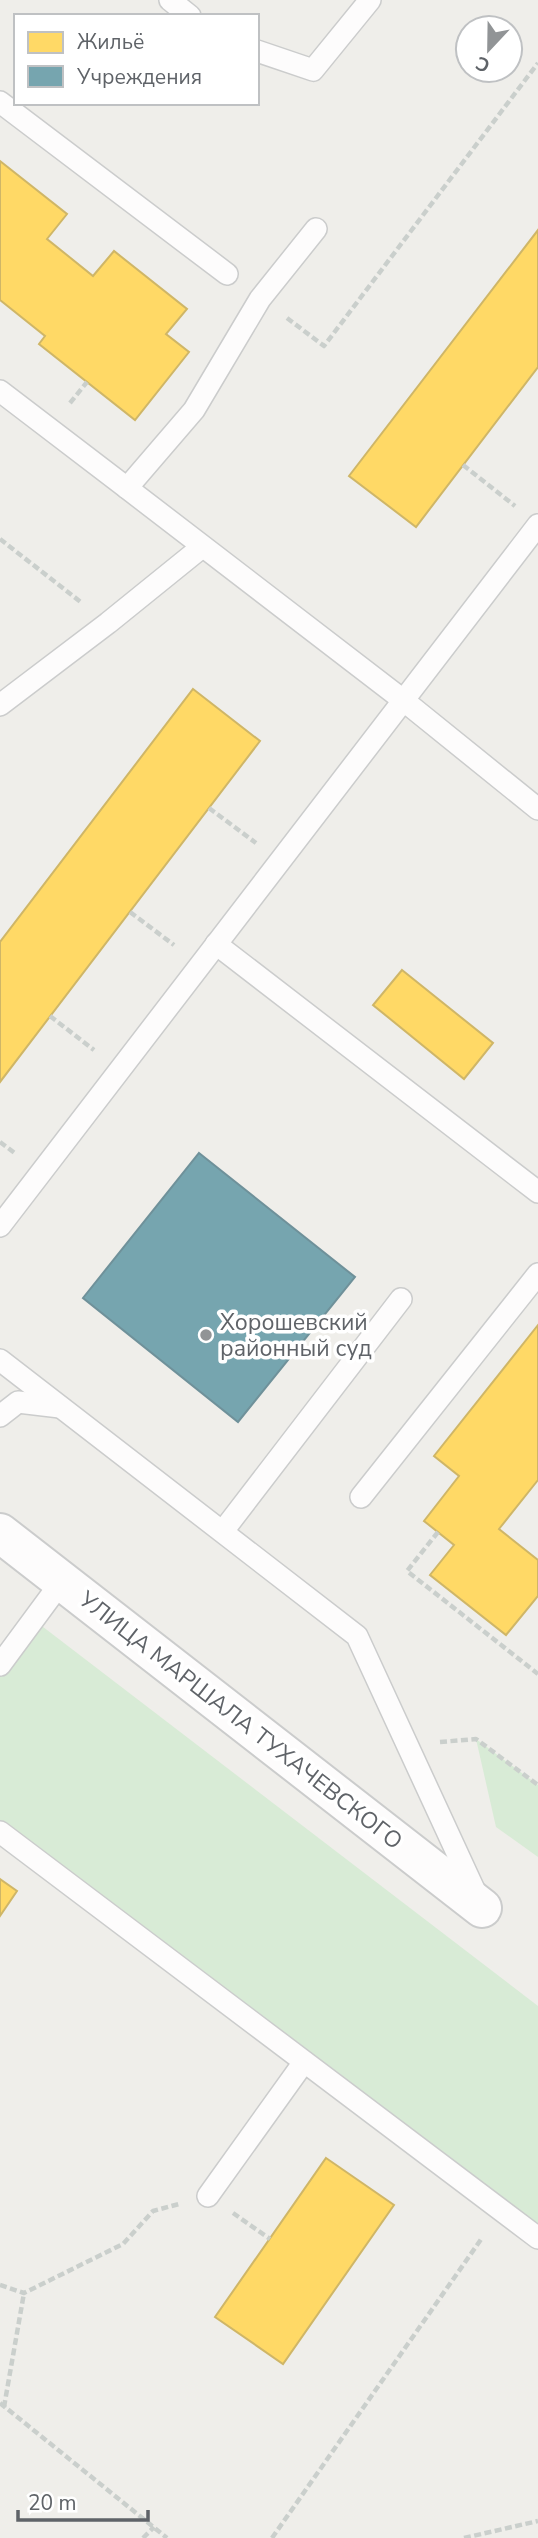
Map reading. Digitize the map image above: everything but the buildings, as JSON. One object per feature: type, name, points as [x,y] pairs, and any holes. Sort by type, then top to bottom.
[{"type":"street","name":"УЛИЦА МАРШАЛА ТУХАЧЕВСКОГО","points":[[0,1533],[482,1908]]},
{"type":"lane","points":[[170,0],[188,14]]},
{"type":"lane","points":[[259,52],[313,69],[370,0]]},
{"type":"lane","points":[[0,102],[227,274]]},
{"type":"lane","points":[[127,488],[194,410],[260,299],[316,229]]},
{"type":"lane","points":[[0,391],[403,700],[538,809]]},
{"type":"lane","points":[[0,1226],[538,525]]},
{"type":"lane","points":[[0,705],[202,547]]},
{"type":"lane","points":[[216,944],[538,1192]]},
{"type":"lane","points":[[361,1497],[538,1274]]},
{"type":"lane","points":[[223,1531],[401,1299]]},
{"type":"lane","points":[[0,1360],[358,1636],[482,1908]]},
{"type":"lane","points":[[0,1416],[18,1402],[62,1407]]},
{"type":"lane","points":[[0,1665],[62,1581]]},
{"type":"lane","points":[[0,1832],[538,2238]]},
{"type":"lane","points":[[208,2196],[304,2062]]},
{"type":"path","points":[[260,299],[324,346],[538,63]]},
{"type":"path","points":[[463,465],[517,507]]},
{"type":"path","points":[[0,539],[108,623]]},
{"type":"path","points":[[209,808],[280,861]]},
{"type":"path","points":[[130,912],[200,965]]},
{"type":"path","points":[[50,1016],[119,1070]]},
{"type":"path","points":[[438,1532],[407,1571],[538,1674]]},
{"type":"path","points":[[408,1746],[476,1739],[536,1784],[538,1775]]},
{"type":"path","points":[[0,2285],[24,2293],[123,2244],[153,2211],[208,2196],[270,2239]]},
{"type":"path","points":[[271,2538],[501,2210]]},
{"type":"path","points":[[24,2293],[2,2405],[167,2538]]},
{"type":"path","points":[[464,2538],[538,2521]]},
{"type":"path","points":[[143,2538],[154,2527]]},
{"type":"green space","points":[[34,1620],[538,2006],[538,2238],[0,1832],[0,1665]]},
{"type":"green space","points":[[476,1739],[538,1785],[538,1857],[496,1827]]},
{"type":"place","name":"Хорошевский районный суд","points":[[206,1335]]}]
